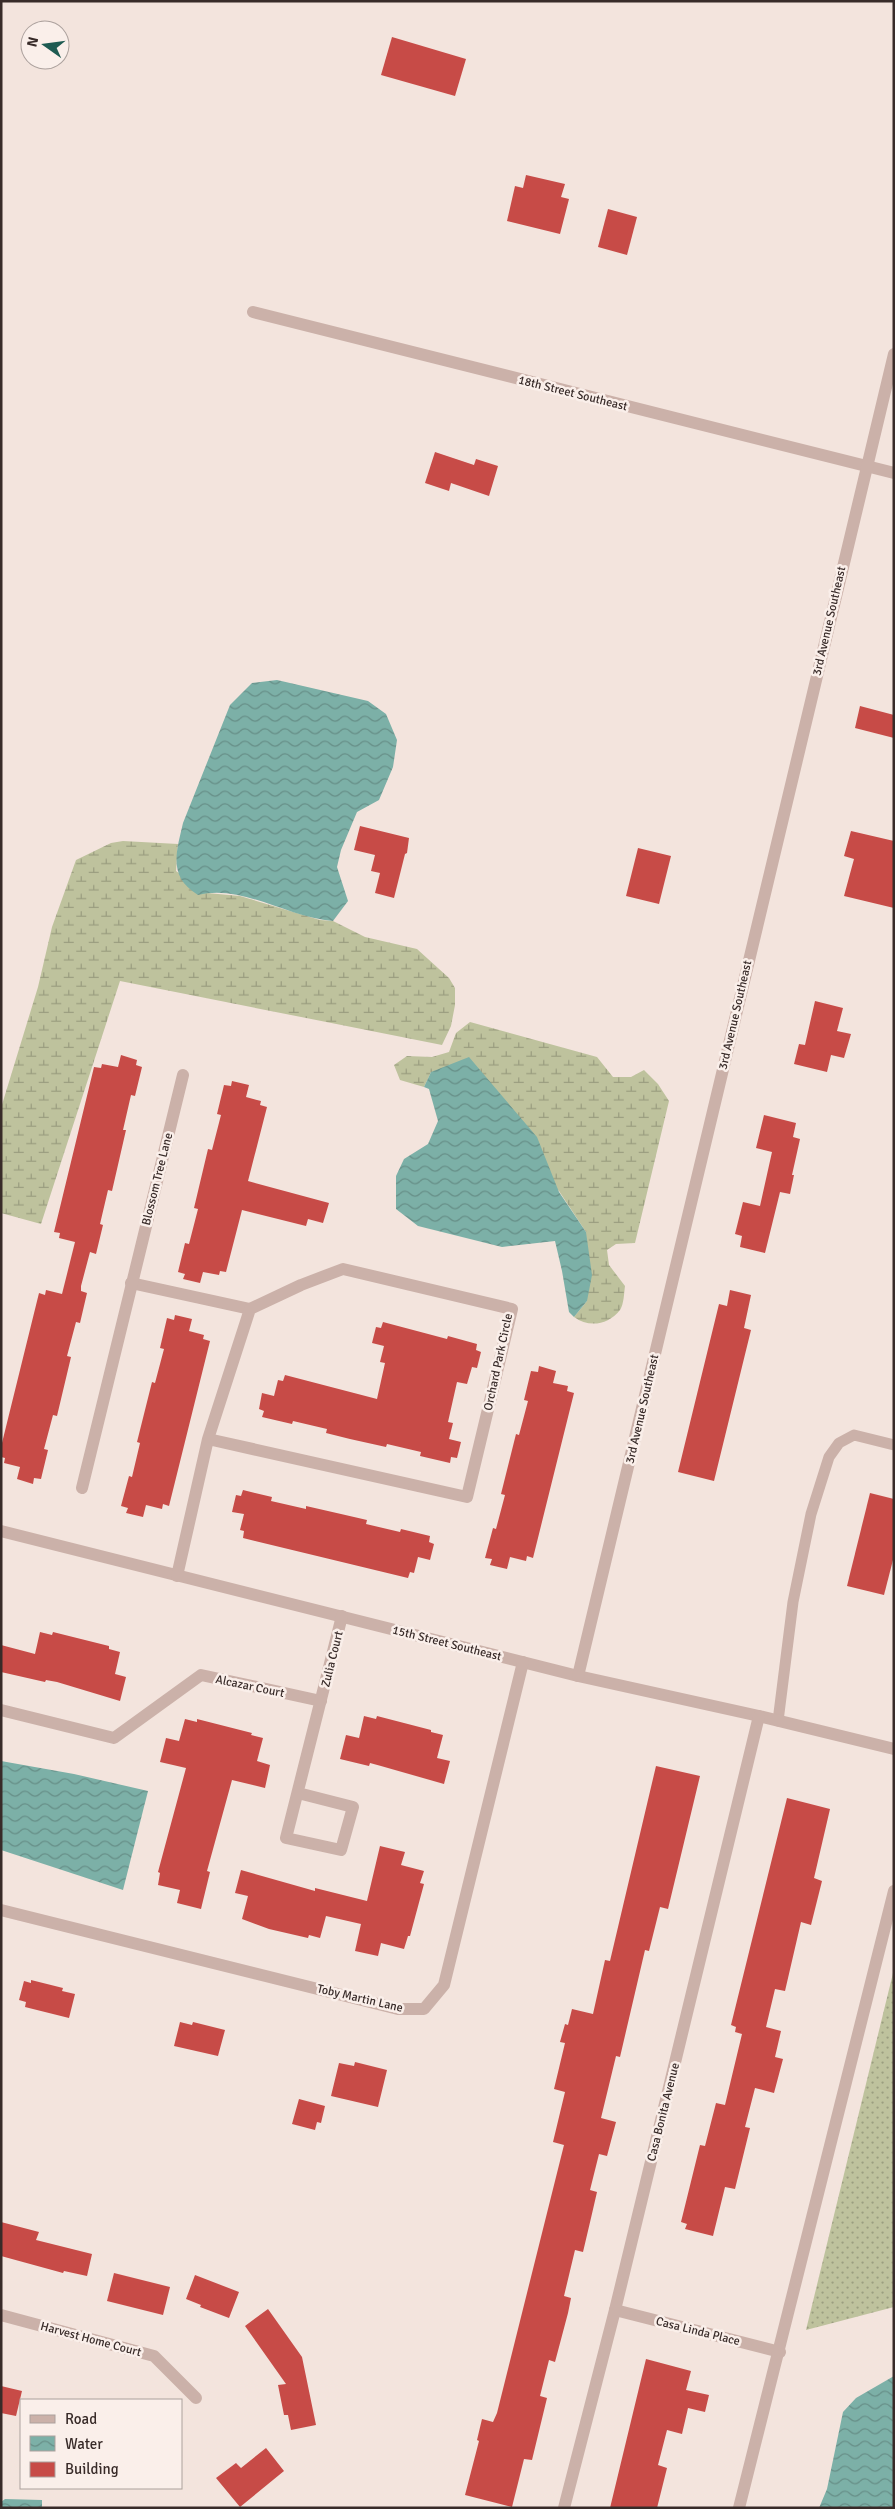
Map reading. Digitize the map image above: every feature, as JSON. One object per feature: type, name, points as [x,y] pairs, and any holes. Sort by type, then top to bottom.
[{"type":"street","name":"18th Street Southeast","points":[[253,312],[894,473]]},
{"type":"street","name":"3rd Avenue Southeast","points":[[578,1676],[894,354]]},
{"type":"street","name":"Blossom Tree Lane","points":[[82,1488],[183,1075]]},
{"type":"street","name":"Orchard Park Circle","points":[[208,1439],[467,1497],[512,1309],[343,1269],[301,1285],[250,1309]]},
{"type":"street","points":[[132,1283],[250,1309],[208,1439],[177,1576]]},
{"type":"street","name":"15th Street Southeast","points":[[1,1532],[578,1676],[778,1720],[894,1749]]},
{"type":"street","name":"Zulia Court","points":[[321,1701],[342,1616]]},
{"type":"street","name":"Toby Martin Lane","points":[[1,1910],[398,2009],[424,2009],[444,1985],[523,1662]]},
{"type":"street","name":"Alcazar Court","points":[[1,1710],[114,1738],[202,1675],[321,1701]]},
{"type":"street","points":[[298,1793],[352,1807],[341,1850],[286,1838],[321,1701]]},
{"type":"street","name":"Casa Bonita Avenue","points":[[564,2508],[616,2310],[758,1716]]},
{"type":"street","points":[[740,2508],[894,1891]]},
{"type":"street","name":"Casa Linda Place","points":[[616,2310],[780,2352]]},
{"type":"street","name":"Harvest Home Court","points":[[1,2315],[154,2356],[196,2398]]},
{"type":"lane","points":[[778,1720],[793,1602],[811,1514],[829,1457],[839,1443],[854,1435],[894,1445]]},
{"type":"green space","points":[[123,841],[178,844],[176,871],[207,893],[240,896],[320,920],[333,921],[365,937],[417,949],[449,978],[455,988],[455,1005],[451,1026],[442,1045],[120,981],[41,1224],[1,1213],[1,1108],[38,987],[52,927],[76,860],[111,843]]},
{"type":"green space","points":[[470,1022],[597,1057],[613,1077],[631,1077],[644,1070],[658,1084],[669,1101],[635,1243],[616,1244],[607,1250],[609,1265],[625,1286],[620,1310],[604,1322],[586,1323],[574,1317],[587,1301],[586,1232],[559,1191],[431,1072],[424,1087],[400,1080],[394,1065],[407,1056],[432,1057],[449,1052],[456,1033]]},
{"type":"green space","points":[[894,1969],[894,2307],[806,2330]]},
{"type":"water","points":[[277,680],[368,701],[386,714],[397,740],[393,767],[379,800],[357,812],[341,850],[337,867],[348,901],[333,921],[316,919],[232,894],[198,895],[188,888],[178,872],[178,844],[183,823],[230,705],[252,683]]},
{"type":"water","points":[[469,1057],[537,1137],[559,1192],[586,1232],[592,1275],[587,1301],[574,1317],[569,1312],[555,1241],[502,1247],[418,1226],[396,1209],[396,1176],[404,1159],[428,1144],[438,1121],[429,1089],[424,1087],[431,1072]]},
{"type":"water","points":[[1,1761],[74,1774],[148,1791],[123,1890],[1,1850]]},
{"type":"water","points":[[894,2376],[894,2508],[819,2508],[827,2489],[843,2412],[856,2398]]},
{"type":"water","points":[[5,2499],[42,2500],[42,2508],[1,2508],[1,2502]]},
{"type":"building","points":[[392,37],[466,59],[455,96],[381,75]]},
{"type":"building","points":[[526,175],[565,184],[561,197],[569,199],[560,234],[507,221],[515,186],[523,188]]},
{"type":"building","points":[[608,209],[637,217],[627,255],[598,247]]},
{"type":"building","points":[[435,452],[474,465],[476,459],[498,466],[489,496],[451,483],[449,491],[425,483]]},
{"type":"building","points":[[860,706],[894,715],[894,738],[855,728]]},
{"type":"building","points":[[360,826],[409,838],[407,853],[405,854],[394,898],[375,893],[380,873],[371,871],[375,855],[354,850]]},
{"type":"building","points":[[851,831],[894,841],[894,908],[844,896],[854,859],[844,856]]},
{"type":"building","points":[[638,848],[671,856],[659,904],[626,896]]},
{"type":"building","points":[[815,1001],[843,1008],[837,1031],[851,1034],[844,1058],[831,1055],[827,1072],[794,1064],[799,1044],[805,1045]]},
{"type":"building","points":[[121,1055],[137,1060],[136,1065],[142,1067],[135,1096],[131,1095],[123,1130],[126,1130],[112,1191],[108,1190],[100,1224],[103,1225],[96,1254],[90,1252],[81,1286],[81,1291],[87,1293],[80,1323],[76,1322],[67,1356],[71,1357],[57,1416],[53,1415],[44,1449],[48,1450],[41,1479],[34,1478],[33,1484],[17,1479],[20,1467],[4,1463],[5,1458],[1,1457],[1,1447],[39,1293],[45,1295],[46,1290],[62,1294],[75,1242],[59,1238],[60,1233],[54,1232],[94,1067],[101,1068],[102,1064],[118,1067]]},
{"type":"building","points":[[232,1081],[249,1085],[246,1097],[261,1101],[260,1105],[267,1107],[248,1181],[329,1203],[323,1223],[308,1219],[306,1226],[242,1210],[226,1272],[220,1271],[219,1275],[203,1272],[200,1283],[183,1279],[185,1274],[178,1272],[185,1243],[189,1244],[198,1209],[194,1208],[208,1149],[212,1150],[221,1115],[217,1114],[224,1085],[231,1086]]},
{"type":"building","points":[[764,1115],[796,1123],[793,1137],[800,1139],[790,1194],[780,1192],[765,1253],[740,1247],[742,1236],[735,1234],[743,1202],[760,1206],[772,1152],[756,1148]]},
{"type":"building","points":[[730,1290],[751,1295],[744,1328],[751,1330],[714,1481],[678,1472],[719,1304],[727,1306]]},
{"type":"building","points":[[175,1315],[192,1319],[189,1331],[204,1335],[203,1339],[210,1341],[169,1506],[163,1504],[162,1509],[146,1505],[143,1517],[126,1513],[128,1508],[121,1506],[129,1476],[132,1477],[140,1443],[137,1442],[152,1382],[155,1383],[164,1349],[160,1348],[167,1318],[174,1320]]},
{"type":"building","points":[[383,1322],[447,1339],[448,1336],[477,1344],[476,1350],[481,1352],[477,1368],[472,1367],[467,1384],[457,1382],[448,1422],[453,1423],[449,1439],[461,1442],[457,1458],[451,1457],[450,1463],[420,1456],[421,1452],[387,1444],[386,1447],[326,1433],[327,1429],[293,1421],[292,1424],[262,1417],[264,1411],[259,1409],[262,1393],[274,1396],[278,1380],[283,1381],[285,1375],[377,1399],[385,1363],[380,1362],[384,1346],[372,1343],[376,1327],[381,1328]]},
{"type":"building","points":[[539,1366],[556,1371],[553,1383],[568,1386],[567,1391],[574,1393],[533,1558],[527,1556],[526,1561],[510,1557],[507,1569],[490,1565],[492,1559],[485,1558],[493,1528],[496,1529],[505,1495],[501,1494],[516,1434],[519,1435],[528,1401],[524,1400],[531,1371],[538,1372]]},
{"type":"building","points":[[243,1490],[272,1497],[271,1501],[306,1509],[306,1506],[367,1520],[366,1524],[400,1532],[401,1529],[430,1536],[429,1542],[434,1544],[430,1560],[418,1557],[414,1573],[410,1572],[408,1578],[243,1538],[244,1531],[240,1530],[244,1514],[232,1512],[236,1495],[241,1496]]},
{"type":"building","points":[[870,1493],[894,1499],[894,1556],[884,1595],[847,1586]]},
{"type":"building","points":[[40,1632],[52,1635],[53,1632],[109,1646],[109,1649],[120,1652],[115,1674],[126,1677],[120,1701],[57,1682],[46,1680],[45,1682],[1,1672],[1,1645],[35,1654]]},
{"type":"building","points":[[364,1716],[376,1719],[377,1716],[443,1735],[437,1758],[450,1761],[444,1784],[370,1763],[369,1766],[340,1759],[346,1735],[359,1738]]},
{"type":"building","points":[[185,1719],[197,1722],[197,1719],[252,1733],[251,1735],[263,1738],[257,1761],[270,1765],[265,1788],[232,1780],[207,1871],[210,1872],[201,1909],[177,1903],[180,1890],[158,1885],[160,1873],[158,1872],[186,1768],[160,1762],[166,1738],[179,1741]]},
{"type":"building","points":[[656,1766],[700,1776],[668,1909],[660,1907],[649,1951],[645,1950],[620,2057],[616,2056],[601,2118],[616,2122],[607,2156],[599,2154],[590,2190],[597,2192],[583,2252],[575,2250],[564,2296],[571,2298],[568,2313],[555,2362],[549,2360],[540,2396],[547,2398],[532,2460],[524,2459],[512,2507],[465,2495],[479,2441],[477,2440],[482,2419],[493,2422],[497,2413],[564,2145],[553,2142],[565,2092],[554,2089],[565,2043],[560,2042],[565,2024],[568,2025],[572,2009],[593,2014],[605,1960],[610,1961]]},
{"type":"building","points":[[787,1798],[830,1809],[814,1878],[822,1881],[811,1925],[801,1922],[785,1991],[775,1989],[766,2027],[781,2031],[775,2057],[783,2059],[774,2093],[755,2088],[745,2127],[750,2128],[735,2189],[725,2187],[713,2236],[685,2229],[687,2224],[681,2222],[700,2145],[705,2146],[716,2103],[725,2105],[742,2034],[735,2032],[736,2027],[731,2025]]},
{"type":"building","points":[[380,1846],[405,1852],[401,1865],[424,1871],[420,1883],[424,1884],[410,1936],[408,1936],[404,1949],[381,1943],[378,1956],[355,1951],[361,1924],[326,1916],[320,1938],[309,1935],[308,1938],[269,1929],[242,1919],[248,1896],[235,1893],[241,1870],[315,1891],[315,1888],[367,1901]]},
{"type":"building","points":[[31,1980],[63,1988],[62,1991],[75,1994],[69,2018],[25,2007],[26,2002],[19,2000],[24,1981],[31,1983]]},
{"type":"building","points":[[180,2022],[192,2025],[193,2022],[225,2030],[218,2056],[174,2046]]},
{"type":"building","points":[[355,2062],[387,2070],[378,2107],[331,2096],[339,2063],[354,2066]]},
{"type":"building","points":[[299,2099],[325,2106],[321,2123],[317,2122],[315,2130],[292,2124]]},
{"type":"building","points":[[1,2222],[39,2232],[36,2240],[92,2254],[87,2276],[64,2271],[63,2273],[1,2256]]},
{"type":"building","points":[[114,2273],[170,2287],[163,2315],[107,2301]]},
{"type":"building","points":[[195,2275],[239,2292],[229,2318],[200,2307],[201,2305],[186,2299]]},
{"type":"building","points":[[268,2309],[302,2357],[316,2425],[291,2430],[288,2415],[284,2415],[278,2385],[286,2384],[245,2326]]},
{"type":"building","points":[[646,2359],[691,2371],[686,2390],[709,2395],[705,2412],[688,2408],[682,2434],[667,2430],[658,2465],[667,2468],[657,2508],[610,2508]]},
{"type":"building","points":[[1,2386],[22,2391],[16,2416],[1,2413]]},
{"type":"building","points":[[266,2448],[284,2471],[240,2507],[216,2478],[236,2463],[241,2468]]}]
